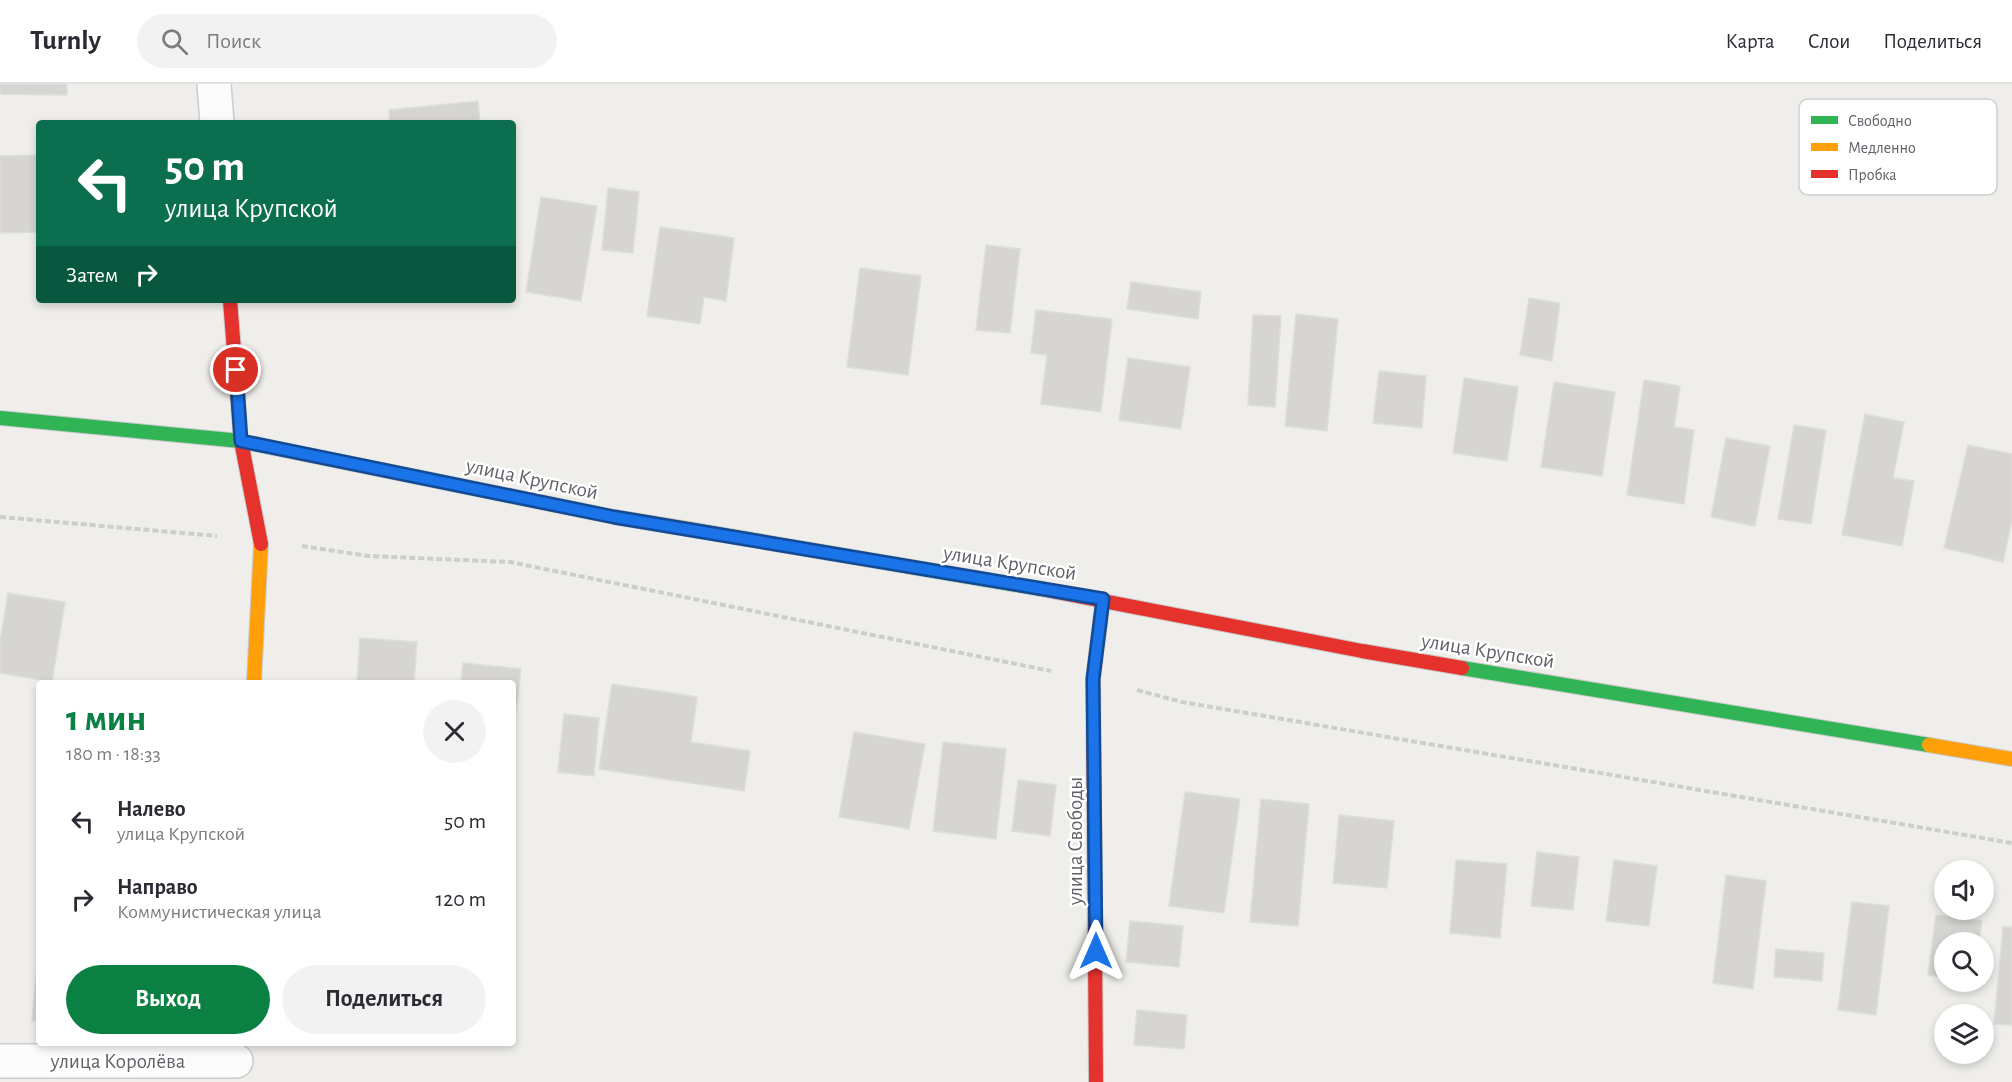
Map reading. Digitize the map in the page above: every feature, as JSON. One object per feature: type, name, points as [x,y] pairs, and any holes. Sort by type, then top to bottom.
[{"type":"street","points":[[214,84],[217,120]]},
{"type":"street","points":[[230,303],[241,441],[261,539],[254,680]]},
{"type":"street","name":"улица Крупской","points":[[0,418],[241,441],[614,517],[1103,599],[1362,651],[2012,759]]},
{"type":"street","name":"улица Свободы","points":[[1096,1082],[1093,679],[1103,599]]},
{"type":"street","name":"улица Королёва","points":[[0,1061],[236,1062]]},
{"type":"path","points":[[0,517],[261,539],[368,556],[510,562],[1093,679],[1182,702],[2012,843]]},
{"type":"building","points":[[0,84],[67,84],[67,95],[0,94]]},
{"type":"building","points":[[478,101],[480,120],[390,120],[389,110]]},
{"type":"building","points":[[36,155],[36,232],[0,233],[0,156]]},
{"type":"building","points":[[608,188],[639,192],[633,253],[602,250]]},
{"type":"building","points":[[541,197],[597,206],[581,301],[526,292]]},
{"type":"building","points":[[660,227],[734,238],[726,301],[704,297],[700,324],[647,316]]},
{"type":"building","points":[[986,245],[1020,249],[1010,333],[976,330]]},
{"type":"building","points":[[860,268],[921,276],[908,375],[847,367]]},
{"type":"building","points":[[1131,282],[1201,292],[1198,319],[1127,309]]},
{"type":"building","points":[[1529,298],[1560,303],[1552,361],[1520,355]]},
{"type":"building","points":[[1036,310],[1112,319],[1101,412],[1041,404],[1047,355],[1031,353]]},
{"type":"building","points":[[1296,314],[1338,319],[1327,431],[1285,426]]},
{"type":"building","points":[[1253,315],[1281,316],[1275,407],[1248,405]]},
{"type":"building","points":[[1128,358],[1190,367],[1181,429],[1119,420]]},
{"type":"building","points":[[1379,371],[1426,376],[1422,428],[1373,423]]},
{"type":"building","points":[[1464,378],[1518,387],[1507,461],[1453,453]]},
{"type":"building","points":[[1644,380],[1680,386],[1674,427],[1694,430],[1684,504],[1627,495]]},
{"type":"building","points":[[1554,382],[1615,392],[1602,476],[1541,467]]},
{"type":"building","points":[[1865,414],[1904,422],[1893,478],[1914,481],[1902,546],[1842,535]]},
{"type":"building","points":[[1794,425],[1826,430],[1811,524],[1778,519]]},
{"type":"building","points":[[1726,438],[1770,446],[1755,526],[1711,517]]},
{"type":"building","points":[[1968,445],[2012,454],[2012,520],[2003,562],[1944,548]]},
{"type":"building","points":[[8,593],[65,602],[52,680],[0,673],[0,641]]},
{"type":"building","points":[[360,638],[417,642],[414,680],[357,680]]},
{"type":"building","points":[[463,663],[521,669],[516,714],[516,680],[461,680]]},
{"type":"building","points":[[612,684],[697,697],[691,742],[750,751],[744,791],[599,769]]},
{"type":"building","points":[[564,714],[599,718],[594,776],[558,772]]},
{"type":"building","points":[[854,732],[925,744],[909,829],[839,817]]},
{"type":"building","points":[[943,742],[1006,749],[996,839],[933,831]]},
{"type":"building","points":[[1018,780],[1056,785],[1050,836],[1012,831]]},
{"type":"building","points":[[1185,792],[1240,799],[1224,913],[1169,906]]},
{"type":"building","points":[[1261,799],[1309,804],[1298,926],[1250,922]]},
{"type":"building","points":[[1339,815],[1394,821],[1387,888],[1333,883]]},
{"type":"building","points":[[1537,852],[1579,857],[1573,910],[1531,906]]},
{"type":"building","points":[[1456,860],[1507,864],[1500,938],[1450,933]]},
{"type":"building","points":[[1614,860],[1657,866],[1649,926],[1606,921]]},
{"type":"building","points":[[1726,875],[1766,881],[1753,989],[1713,983]]},
{"type":"building","points":[[1852,902],[1889,906],[1876,1015],[1838,1010]]},
{"type":"building","points":[[1935,920],[1982,921],[1980,932],[1934,932],[1934,976],[1928,975]]},
{"type":"building","points":[[1130,921],[1183,926],[1179,967],[1126,962]]},
{"type":"building","points":[[2003,927],[2012,927],[2012,1025],[1994,1024]]},
{"type":"building","points":[[1776,949],[1824,953],[1822,981],[1774,977]]},
{"type":"building","points":[[36,974],[36,1021],[32,1021]]},
{"type":"building","points":[[1137,1010],[1187,1015],[1184,1049],[1134,1045]]},
{"type":"traffic: fast","points":[[0,418],[241,441],[284,450]]},
{"type":"traffic: fast","points":[[688,529],[1041,589]]},
{"type":"traffic: fast","points":[[1462,668],[1929,745]]},
{"type":"traffic: slow","points":[[284,450],[614,517],[688,529]]},
{"type":"traffic: slow","points":[[254,680],[261,544]]},
{"type":"traffic: slow","points":[[1929,745],[2012,759]]},
{"type":"traffic: jam","points":[[230,303],[241,441],[261,544]]},
{"type":"traffic: jam","points":[[1041,589],[1462,668]]},
{"type":"traffic: jam","points":[[1096,1082],[1093,679],[1103,599]]},
{"type":"route","points":[[236,370],[241,441],[614,517],[851,559],[1103,599],[1093,679],[1096,951]]}]
